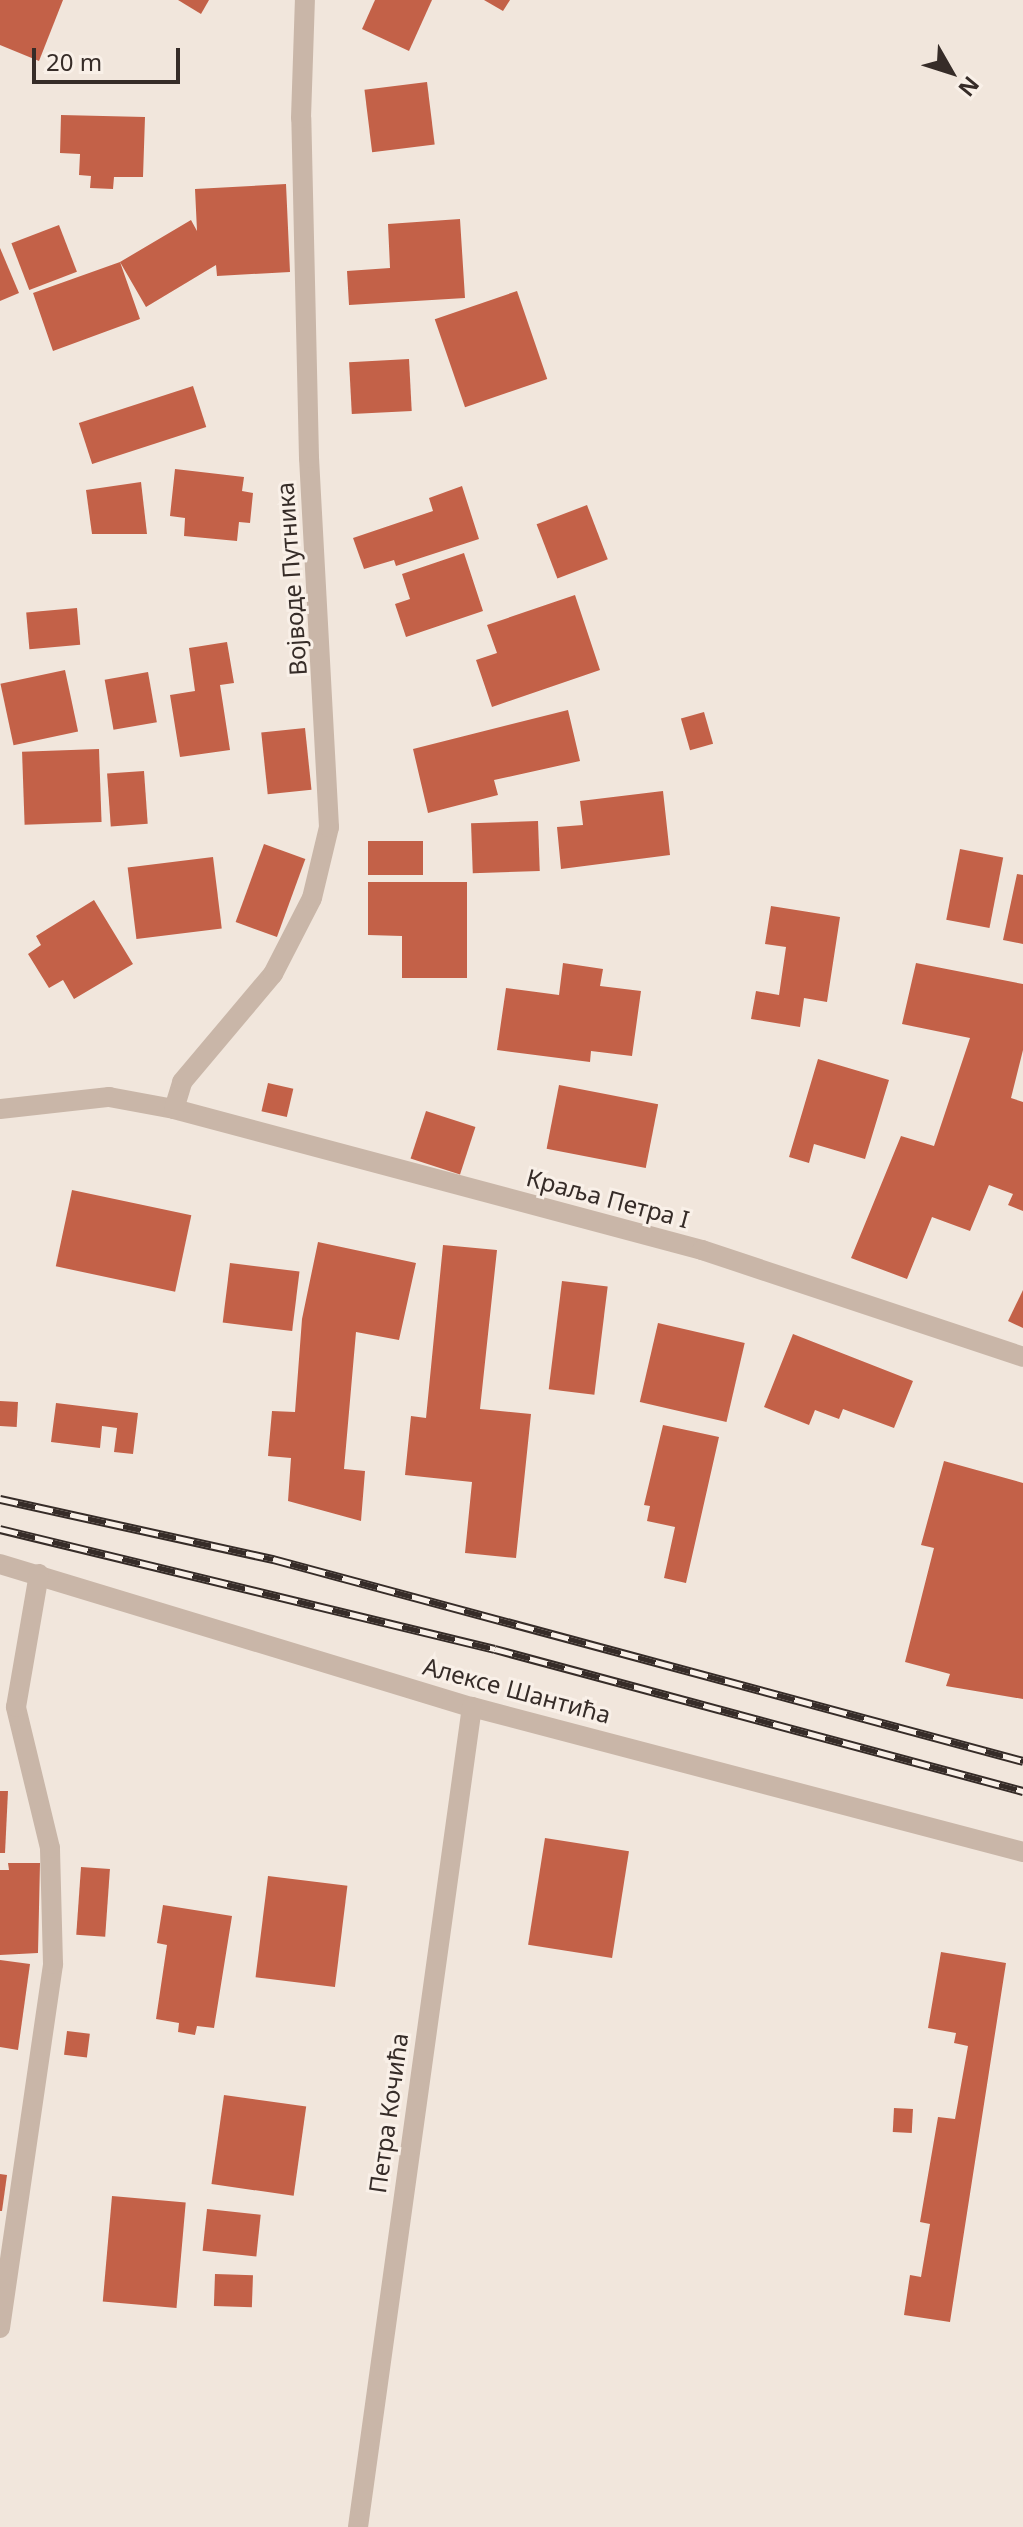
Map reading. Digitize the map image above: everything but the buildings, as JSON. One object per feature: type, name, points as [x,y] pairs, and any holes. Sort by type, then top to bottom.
[{"type":"street","name":"Војводе Путника","points":[[174,1109],[182,1082],[273,974],[312,898],[329,827],[309,458],[301,118],[305,0]]},
{"type":"street","name":"Краља Петра I","points":[[0,1109],[109,1097],[174,1109],[702,1250],[1023,1357]]},
{"type":"street","name":"Алексе Шантића","points":[[0,1564],[472,1707],[1023,1852]]},
{"type":"street","points":[[0,2328],[53,1964],[50,1848],[16,1707],[39,1574]]},
{"type":"street","name":"Петра Кочића","points":[[358,2527],[472,1707]]},
{"type":"railway","points":[[0,1499],[273,1559],[1023,1761]]},
{"type":"railway","points":[[0,1529],[495,1649],[1023,1791]]}]
